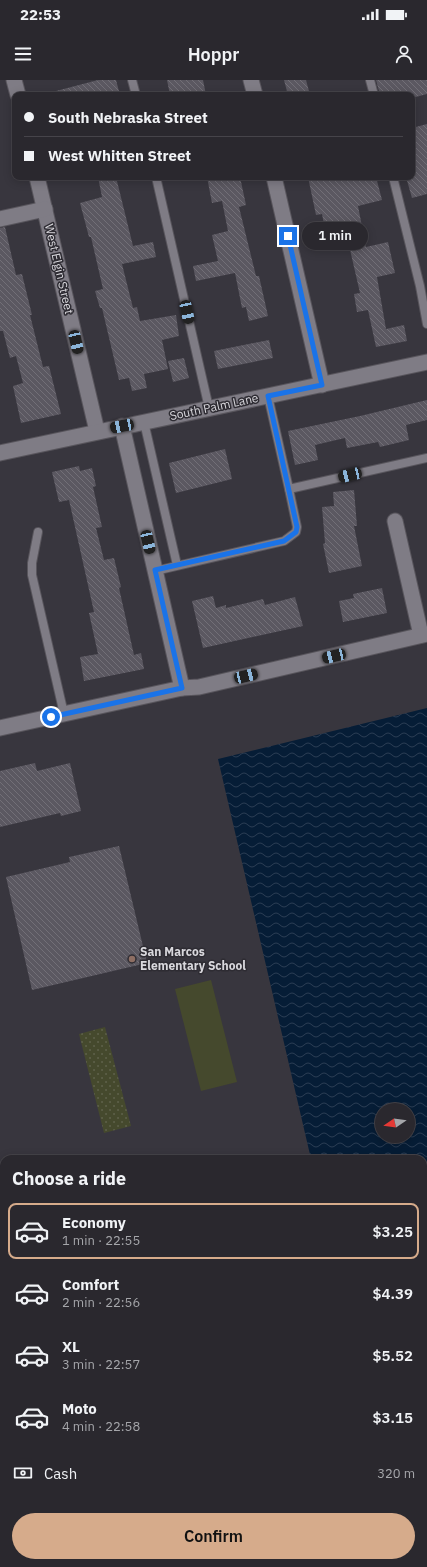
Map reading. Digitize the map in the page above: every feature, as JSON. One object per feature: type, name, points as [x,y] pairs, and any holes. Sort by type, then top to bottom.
[{"type":"street","points":[[14,80],[17,92]]},
{"type":"street","points":[[251,80],[254,92]]},
{"type":"street","name":"West Elgin Street","points":[[38,180],[97,431]]},
{"type":"street","points":[[275,180],[322,385]]},
{"type":"street","points":[[0,219],[45,209]]},
{"type":"street","name":"South Palm Lane","points":[[0,453],[97,431],[427,362]]},
{"type":"street","points":[[122,426],[182,688]]},
{"type":"street","points":[[0,728],[182,688],[202,686],[424,635],[395,521]]},
{"type":"lane","points":[[132,80],[135,92]]},
{"type":"lane","points":[[370,80],[373,92]]},
{"type":"lane","points":[[157,180],[208,408]]},
{"type":"lane","points":[[395,180],[420,286],[427,324]]},
{"type":"lane","points":[[155,570],[284,541],[296,532],[297,527],[268,396]]},
{"type":"lane","points":[[144,422],[177,565]]},
{"type":"lane","points":[[289,489],[427,458]]},
{"type":"lane","points":[[38,532],[32,563],[32,574],[64,714]]},
{"type":"green space","points":[[211,980],[237,1082],[201,1091],[175,989]]},
{"type":"green space","points":[[105,1027],[131,1126],[104,1133],[79,1034]]},
{"type":"water","points":[[427,708],[427,1155],[310,1155],[218,759]]},
{"type":"building","points":[[98,80],[116,80],[119,92],[56,92]]},
{"type":"building","points":[[167,80],[203,80],[205,92],[169,92]]},
{"type":"building","points":[[284,80],[306,80],[309,92],[287,92]]},
{"type":"building","points":[[376,80],[427,80],[427,94],[415,97],[415,92],[379,92]]},
{"type":"building","points":[[427,124],[427,194],[412,198],[407,180],[415,180],[415,127]]},
{"type":"building","points":[[99,180],[117,180],[133,246],[153,242],[156,257],[122,264],[133,308],[137,307],[140,321],[176,315],[179,336],[162,340],[168,369],[144,374],[147,388],[132,391],[129,378],[119,380],[102,308],[100,308],[95,291],[103,289],[91,237],[89,237],[80,203],[102,197]]},
{"type":"building","points":[[208,180],[241,180],[246,205],[239,207],[256,276],[259,276],[268,316],[249,321],[246,307],[242,308],[235,273],[196,281],[193,266],[218,261],[212,235],[228,231],[222,201],[212,203]]},
{"type":"building","points":[[309,180],[377,180],[382,200],[358,206],[366,247],[388,242],[395,273],[377,277],[386,329],[404,325],[407,341],[376,347],[368,310],[357,312],[354,294],[360,293],[348,241],[328,245],[322,214],[316,215]]},
{"type":"building","points":[[5,227],[16,275],[22,274],[32,315],[30,315],[43,367],[49,366],[61,414],[21,423],[13,386],[23,383],[16,356],[10,358],[3,331],[0,331],[0,228]]},
{"type":"building","points":[[269,340],[273,358],[218,369],[214,351]]},
{"type":"building","points":[[184,358],[189,378],[173,382],[168,361]]},
{"type":"building","points":[[427,400],[427,420],[406,425],[409,440],[380,447],[378,442],[347,448],[345,438],[315,445],[318,460],[295,465],[288,431]]},
{"type":"building","points":[[225,449],[232,479],[176,493],[169,463]]},
{"type":"building","points":[[79,466],[80,471],[92,468],[96,486],[93,487],[102,527],[96,528],[104,560],[114,558],[134,655],[141,653],[144,669],[84,681],[80,657],[98,654],[89,613],[94,612],[69,500],[59,502],[52,472]]},
{"type":"building","points":[[354,490],[357,526],[354,526],[362,566],[329,573],[323,544],[325,543],[322,507],[334,506],[333,492]]},
{"type":"building","points":[[382,588],[387,613],[343,622],[339,601],[354,598],[353,594]]},
{"type":"building","points":[[213,596],[216,608],[226,605],[226,608],[263,599],[265,605],[295,597],[303,626],[203,648],[192,601]]},
{"type":"building","points":[[35,763],[37,771],[70,763],[81,811],[61,816],[60,813],[0,827],[0,771]]},
{"type":"building","points":[[119,846],[147,963],[32,990],[6,877],[70,862],[69,857]]},
{"type":"place","name":"San Marcos Elementary School","points":[[132,959]]},
{"type":"route","points":[[51,717],[182,688],[155,570],[284,541],[296,532],[297,527],[268,396],[322,385],[288,236]]}]
